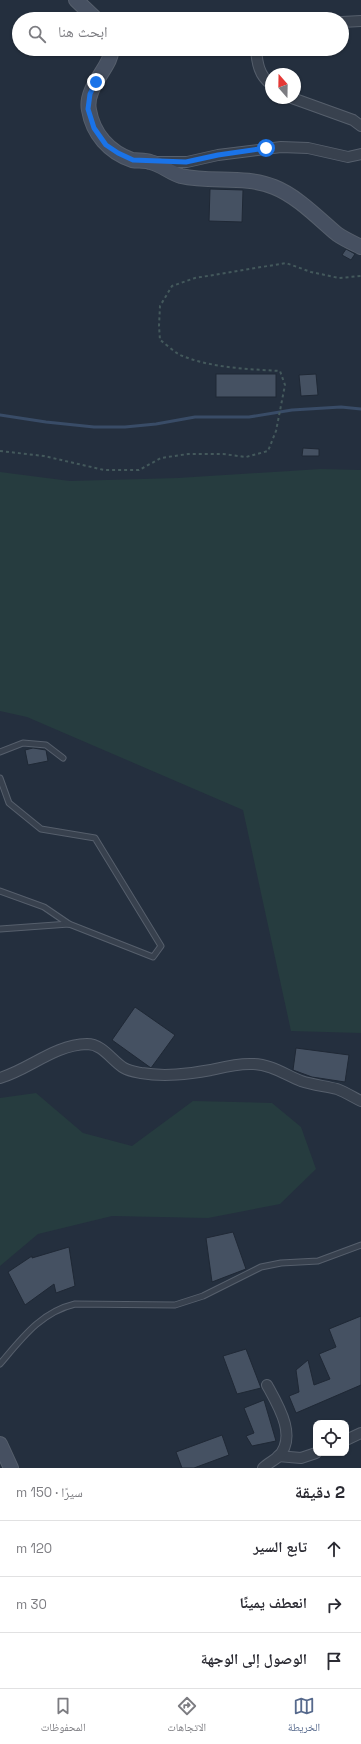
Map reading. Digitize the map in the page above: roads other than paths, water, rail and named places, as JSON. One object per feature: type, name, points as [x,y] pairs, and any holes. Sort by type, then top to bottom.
[{"type":"street","points":[[76,0],[89,12]]},
{"type":"street","points":[[349,22],[361,21]]},
{"type":"street","points":[[110,56],[90,94],[88,109],[94,128],[106,145],[133,160],[152,162],[186,162],[218,155],[281,147],[308,148],[348,157],[361,154]]},
{"type":"street","points":[[256,56],[257,65],[265,78]]},
{"type":"street","points":[[301,101],[353,120],[361,126]]},
{"type":"street","points":[[152,162],[180,176],[255,181],[275,187],[307,207],[338,235],[361,247]]},
{"type":"street","points":[[0,1078],[18,1072],[49,1054],[69,1047],[86,1044],[92,1045],[103,1051],[123,1068],[136,1072],[164,1075],[184,1074],[232,1065],[253,1064],[266,1066],[303,1081],[338,1090],[361,1101]]},
{"type":"street","points":[[262,1468],[278,1456],[285,1445],[285,1424],[267,1385]]},
{"type":"street","points":[[349,1439],[361,1433]]},
{"type":"street","points":[[0,1444],[12,1468]]},
{"type":"street","points":[[278,1456],[302,1458],[313,1454]]},
{"type":"lane","points":[[0,752],[23,743],[46,745],[63,758]]},
{"type":"lane","points":[[0,778],[9,803],[41,829],[94,838],[161,946],[153,956],[69,924],[44,907],[0,891]]},
{"type":"lane","points":[[0,929],[69,924]]},
{"type":"lane","points":[[0,1364],[36,1324],[46,1316],[64,1306],[75,1304],[175,1304],[203,1296],[261,1267],[281,1263],[318,1261],[361,1245]]},
{"type":"waterway","points":[[0,415],[94,427],[125,427],[156,424],[195,417],[249,417],[292,410],[341,407],[361,409]]}]
